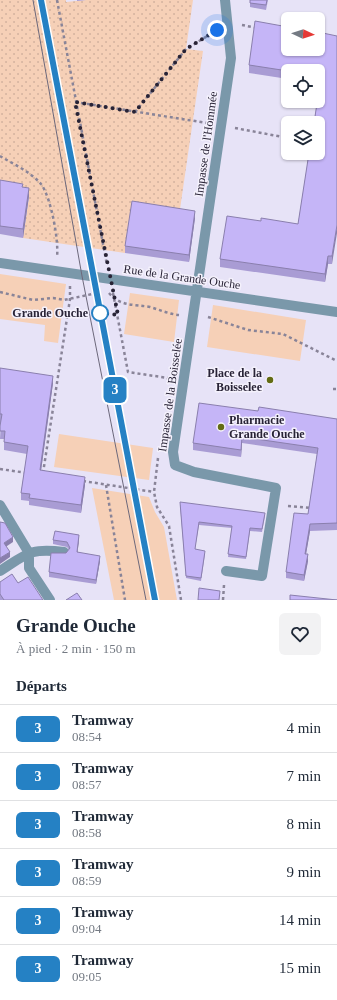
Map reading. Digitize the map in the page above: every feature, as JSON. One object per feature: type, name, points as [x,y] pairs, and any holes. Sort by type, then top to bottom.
[{"type":"street","name":"Impasse de l'Hommée","points":[[197,292],[231,58],[225,0]]},
{"type":"street","name":"Rue de la Grande Ouche","points":[[0,264],[337,312]]},
{"type":"street","name":"Impasse de la Boisselée","points":[[197,292],[173,452],[176,464],[194,472],[276,488],[262,576],[226,571]]},
{"type":"street","points":[[0,505],[29,553],[29,568],[50,600]]},
{"type":"street","points":[[0,571],[29,553],[42,550],[64,552]]},
{"type":"path","points":[[57,0],[75,102],[128,372],[168,378],[167,386]]},
{"type":"path","points":[[135,112],[186,49],[228,23],[258,28]]},
{"type":"path","points":[[75,102],[281,137]]},
{"type":"path","points":[[0,156],[27,173],[42,185],[51,210],[59,246],[56,272]]},
{"type":"path","points":[[49,476],[42,475],[70,299],[69,274]]},
{"type":"path","points":[[107,291],[115,300],[128,305],[147,307],[169,313],[211,317],[248,330],[283,334],[337,360]]},
{"type":"path","points":[[0,292],[34,300],[70,299],[101,292]]},
{"type":"path","points":[[159,454],[154,492],[158,507],[169,526],[181,600]]},
{"type":"path","points":[[0,468],[28,473]]},
{"type":"path","points":[[78,480],[154,492]]},
{"type":"path","points":[[106,485],[125,600]]},
{"type":"path","points":[[273,505],[316,508]]},
{"type":"shaded area","points":[[0,0],[66,0],[66,2],[86,0],[193,0],[186,49],[203,51],[179,216],[125,253],[23,238],[29,197],[0,189]]},
{"type":"shaded area","points":[[0,274],[66,284],[58,343],[44,341],[45,325],[0,319]]},
{"type":"shaded area","points":[[130,293],[179,300],[174,342],[124,334]]},
{"type":"shaded area","points":[[213,305],[306,320],[300,361],[207,347]]},
{"type":"shaded area","points":[[59,434],[153,448],[149,480],[54,467]]},
{"type":"shaded area","points":[[92,488],[149,497],[155,512],[164,527],[177,600],[114,600]]},
{"type":"building","points":[[250,0],[267,0],[266,5],[250,3]]},
{"type":"building","points":[[255,21],[281,26],[281,56],[325,56],[325,33],[337,36],[337,225],[332,256],[328,256],[325,274],[220,259],[227,216],[261,221],[261,218],[298,224],[308,160],[325,160],[325,116],[315,116],[316,108],[325,108],[325,64],[281,64],[281,70],[249,65]]},
{"type":"building","points":[[0,180],[23,184],[22,187],[29,188],[23,229],[0,226]]},
{"type":"building","points":[[132,201],[195,211],[189,255],[125,246]]},
{"type":"building","points":[[0,368],[53,376],[40,470],[85,477],[81,505],[29,498],[30,494],[21,493],[28,446],[4,442],[5,431],[0,431],[2,414],[0,414]]},
{"type":"building","points":[[199,403],[258,411],[259,407],[337,419],[337,523],[310,524],[305,554],[308,554],[304,575],[286,572],[294,513],[308,514],[318,448],[242,437],[241,450],[193,443]]},
{"type":"building","points":[[180,502],[265,513],[262,529],[250,528],[246,557],[228,554],[232,526],[199,522],[195,549],[205,551],[201,578],[186,576]]},
{"type":"building","points":[[0,522],[5,523],[13,537],[4,543],[10,552],[0,558]]},
{"type":"building","points":[[55,531],[79,535],[77,552],[100,556],[96,580],[49,572],[51,553],[66,553],[70,548],[67,542],[53,540]]},
{"type":"building","points":[[12,574],[18,583],[28,577],[43,600],[4,600],[0,594],[0,582]]},
{"type":"building","points":[[199,588],[220,591],[219,600],[198,600]]},
{"type":"building","points":[[77,593],[82,600],[66,600]]},
{"type":"building","points":[[290,595],[337,600],[290,600]]},
{"type":"tram line","points":[[33,0],[82,276],[146,600]]},
{"type":"tram line","points":[[41,0],[155,600]]},
{"type":"tram line","name":"3","points":[[41,0],[88,247],[92,277],[155,600]]},
{"type":"place","name":"Grande Ouche","points":[[100,313]]},
{"type":"place","name":"Place de la Boisselee","points":[[270,380]]},
{"type":"place","name":"Pharmacie Grande Ouche","points":[[221,427]]},
{"type":"route","points":[[100,313],[118,315],[103,250],[75,102],[135,112],[141,102],[186,49],[217,30]]}]
